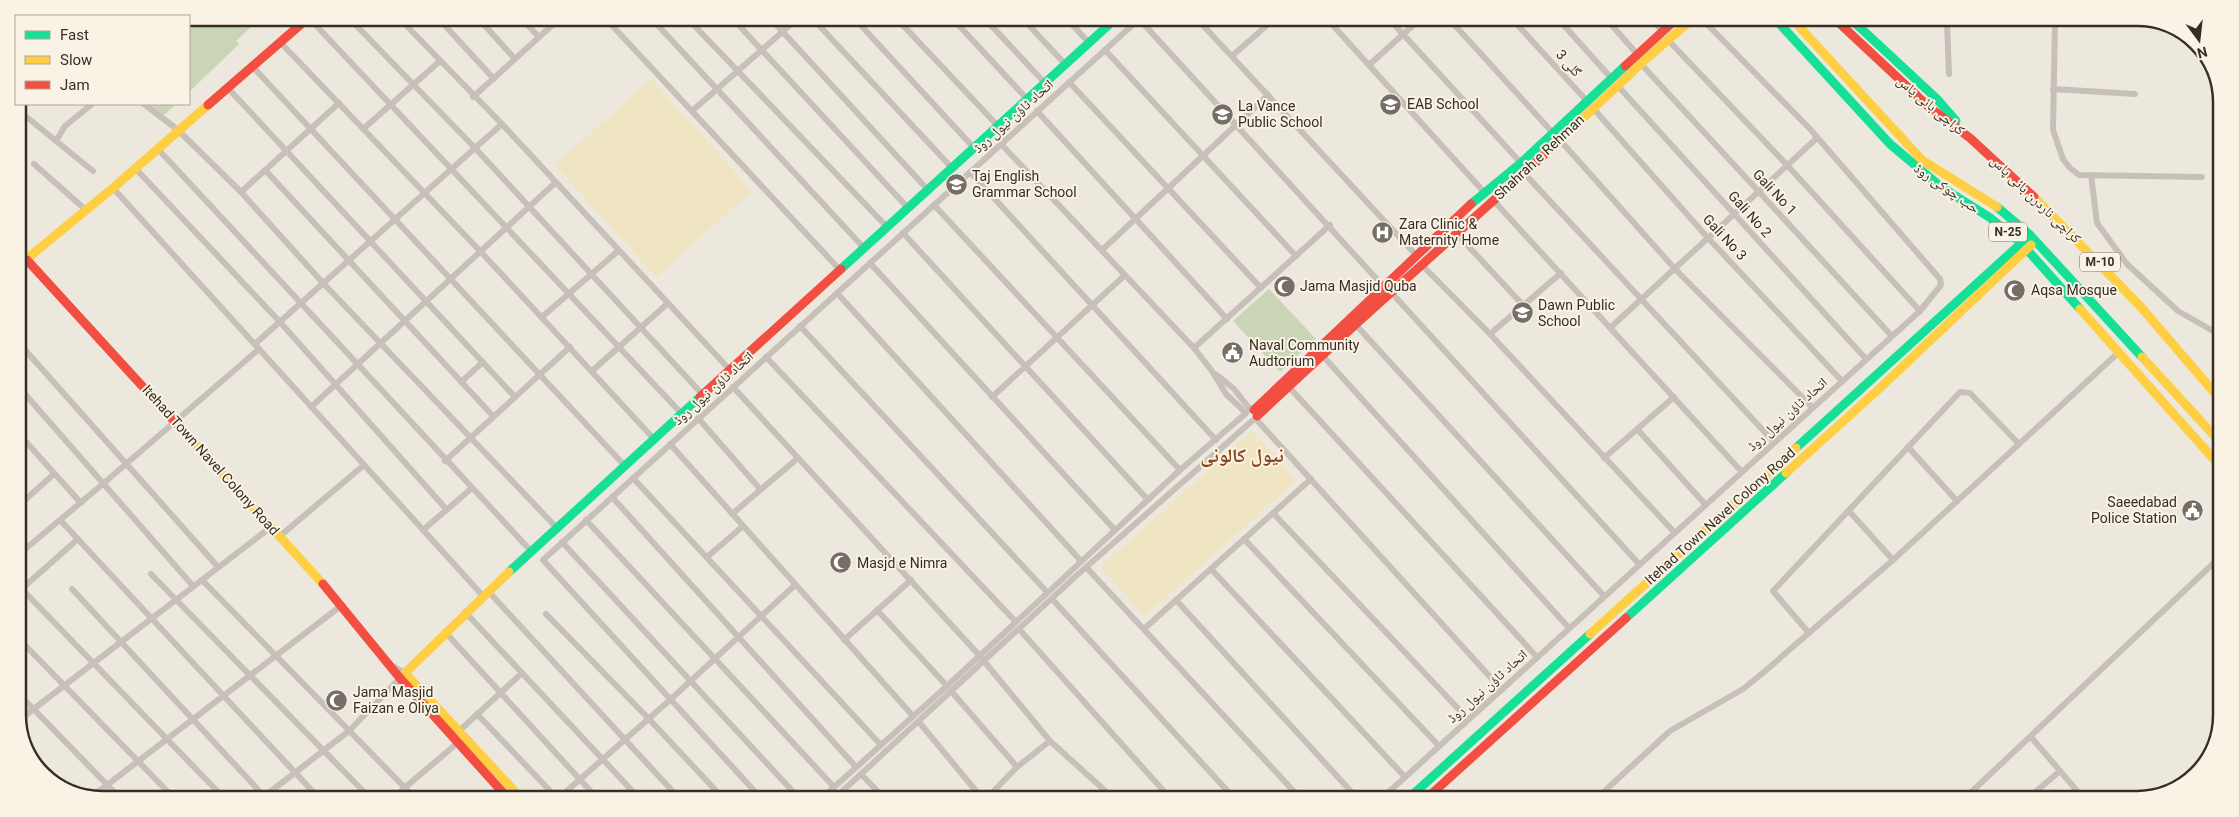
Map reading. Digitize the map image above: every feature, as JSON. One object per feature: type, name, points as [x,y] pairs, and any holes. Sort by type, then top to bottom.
[{"type":"main road","points":[[27,260],[113,188],[299,26]]},
{"type":"main road","points":[[402,675],[485,594],[1106,26]]},
{"type":"main road","name":"Shahrah e Rehman","points":[[1252,415],[1387,289],[1421,264],[1524,173],[1556,136],[1589,104],[1614,82],[1641,64],[1671,26]]},
{"type":"main road","name":"Shahrah e Rehman","points":[[1614,82],[1638,54],[1681,26]]},
{"type":"main road","name":"حب چوکی روڈ","points":[[1782,26],[1890,144],[1913,165],[1941,187],[1990,217],[2024,246],[2213,458]]},
{"type":"main road","points":[[1799,26],[1922,160],[2000,209],[2033,238],[2213,434]]},
{"type":"main road","name":"کراچی بائی پاس","points":[[1842,26],[1929,107],[1970,138]]},
{"type":"main road","name":"کراچی بائی پاس","points":[[1858,26],[1936,99],[1970,138]]},
{"type":"main road","name":"Shahrah e Rehman","points":[[1252,415],[1322,356],[1355,324],[1416,256],[1484,192],[1556,136]]},
{"type":"main road","name":"کراچی ناردرن بائی پاس","points":[[1970,138],[2008,172],[2089,251],[2140,306],[2213,391]]},
{"type":"main road","name":"Itehad Town Navel Colony Road","points":[[1417,791],[2033,238]]},
{"type":"main road","name":"Itehad Town Navel Colony Road","points":[[1435,791],[1881,387],[2024,246]]},
{"type":"main road","name":"Itehad Town Navel Colony Road","points":[[27,260],[342,605],[390,665],[402,675],[513,791]]},
{"type":"main road","name":"Itehad Town Navel Colony Road","points":[[460,737],[502,791]]},
{"type":"street","points":[[316,26],[682,414]]},
{"type":"street","points":[[357,26],[475,148],[703,395]]},
{"type":"street","points":[[407,26],[502,124],[730,370]]},
{"type":"street","points":[[445,26],[494,79]]},
{"type":"street","points":[[485,26],[515,59]]},
{"type":"street","points":[[529,26],[539,37]]},
{"type":"street","points":[[474,97],[551,26]]},
{"type":"street","points":[[613,26],[840,270]]},
{"type":"street","points":[[658,26],[864,248]]},
{"type":"street","points":[[694,26],[887,227]]},
{"type":"street","points":[[740,26],[908,208]]},
{"type":"street","points":[[777,26],[928,190]]},
{"type":"street","points":[[692,111],[789,26]]},
{"type":"street","points":[[820,26],[952,168]]},
{"type":"street","points":[[861,26],[974,148]]},
{"type":"street","points":[[904,26],[998,126]]},
{"type":"street","points":[[960,26],[1028,99]]},
{"type":"street","points":[[991,26],[1045,83]]},
{"type":"street","points":[[1030,26],[1066,64]]},
{"type":"street","points":[[1073,26],[1089,43]]},
{"type":"street","name":"اتحاد ٹاؤن نیول روڈ","points":[[754,791],[543,560],[1132,26]]},
{"type":"street","points":[[1145,26],[1639,564]]},
{"type":"street","points":[[1204,26],[1416,256]]},
{"type":"street","points":[[1232,56],[1262,26]]},
{"type":"street","points":[[1333,26],[1484,192]]},
{"type":"street","points":[[1396,26],[1521,163]]},
{"type":"street","points":[[1369,65],[1412,26]]},
{"type":"street","points":[[1456,26],[1675,269],[1812,407]]},
{"type":"street","name":"گلی 3","points":[[1519,26],[1589,104]]},
{"type":"street","name":"Gali No 2","points":[[1564,26],[1866,359]]},
{"type":"street","points":[[1613,26],[1638,54]]},
{"type":"street","points":[[1657,26],[1920,310]]},
{"type":"street","name":"اتحاد ٹاؤن نیول روڈ","points":[[1390,791],[1920,310],[1940,288],[1940,279],[1817,138],[1709,26]]},
{"type":"street","points":[[1947,26],[1949,74]]},
{"type":"street","points":[[2055,26],[2053,130],[2059,151],[2070,168],[2079,175],[2202,177]]},
{"type":"street","points":[[280,42],[481,252],[654,439]]},
{"type":"street","points":[[1105,50],[1296,256]]},
{"type":"street","points":[[363,129],[440,61]]},
{"type":"street","name":"Gali No 1","points":[[1641,64],[1891,335]]},
{"type":"street","points":[[252,66],[626,466]]},
{"type":"street","points":[[1069,82],[1261,288]]},
{"type":"street","points":[[227,87],[515,397]]},
{"type":"street","points":[[2053,89],[2135,94]]},
{"type":"street","points":[[1102,250],[1268,95]]},
{"type":"street","points":[[242,192],[339,103]]},
{"type":"street","name":"Gali No 3","points":[[1589,104],[1708,238],[1842,381]]},
{"type":"street","points":[[56,141],[65,126],[91,105]]},
{"type":"street","points":[[145,105],[178,130],[242,192],[323,283],[557,528]]},
{"type":"street","points":[[1037,111],[1227,318]]},
{"type":"street","points":[[26,117],[93,171]]},
{"type":"street","points":[[26,549],[176,422],[280,322],[502,124]]},
{"type":"street","points":[[1611,327],[1817,138]]},
{"type":"street","points":[[1001,144],[1194,348],[1212,372],[1234,390],[1252,415],[1502,690]]},
{"type":"street","points":[[157,148],[532,552]]},
{"type":"street","points":[[34,164],[86,210]]},
{"type":"street","points":[[135,168],[280,322],[334,386],[447,510]]},
{"type":"street","points":[[265,170],[493,416]]},
{"type":"street","points":[[970,172],[1216,440]]},
{"type":"street","points":[[1524,173],[1774,442]]},
{"type":"street","points":[[2091,175],[2097,223],[2127,264],[2178,310],[2213,331]]},
{"type":"street","points":[[311,407],[555,183]]},
{"type":"street","points":[[113,188],[423,530],[672,791]]},
{"type":"street","points":[[1493,200],[1741,471]]},
{"type":"street","points":[[934,205],[1180,470]]},
{"type":"street","points":[[1194,348],[1330,226]]},
{"type":"street","points":[[903,233],[1148,500]]},
{"type":"street","points":[[1456,233],[1523,305]]},
{"type":"street","points":[[542,317],[618,251]]},
{"type":"street","points":[[870,262],[1115,530]]},
{"type":"street","points":[[1421,264],[1490,334],[1674,532]]},
{"type":"street","points":[[1490,334],[1561,273]]},
{"type":"street","points":[[992,397],[1125,275]]},
{"type":"street","points":[[836,293],[1081,561]]},
{"type":"street","points":[[592,371],[667,304]]},
{"type":"street","points":[[1355,324],[1604,596]]},
{"type":"street","points":[[800,326],[1047,592]]},
{"type":"street","points":[[445,460],[570,347]]},
{"type":"street","points":[[26,351],[218,567]]},
{"type":"street","points":[[1605,791],[1670,731],[1743,689],[1810,633],[1893,560],[2118,353]]},
{"type":"street","points":[[1322,356],[1569,628]]},
{"type":"street","points":[[766,357],[1015,621]]},
{"type":"street","points":[[461,382],[483,362]]},
{"type":"street","points":[[1288,386],[1537,657]]},
{"type":"street","points":[[733,387],[979,655],[1050,741],[1105,791]]},
{"type":"street","points":[[1810,633],[1773,591],[1960,392],[1966,391],[2019,444]]},
{"type":"street","points":[[26,395],[193,586]]},
{"type":"street","points":[[1604,458],[1674,397]]},
{"type":"street","points":[[844,791],[919,722],[979,655],[1015,621],[1180,470],[1216,440],[1252,415]]},
{"type":"street","points":[[829,791],[913,716],[985,662],[1252,415]]},
{"type":"street","points":[[698,418],[760,489]]},
{"type":"street","points":[[1636,429],[1705,504]]},
{"type":"street","points":[[26,442],[81,503]]},
{"type":"street","points":[[670,444],[913,716]]},
{"type":"street","points":[[1908,447],[1957,501]]},
{"type":"street","points":[[732,514],[798,458]]},
{"type":"street","points":[[280,536],[364,465]]},
{"type":"street","points":[[26,499],[54,474]]},
{"type":"street","points":[[633,478],[881,745]]},
{"type":"street","points":[[1145,628],[1311,479]]},
{"type":"street","points":[[423,530],[472,488]]},
{"type":"street","points":[[612,497],[856,767]]},
{"type":"street","points":[[1849,511],[1893,560]]},
{"type":"street","points":[[1273,513],[1468,719]]},
{"type":"street","points":[[586,520],[834,787]]},
{"type":"street","points":[[60,521],[312,791]]},
{"type":"street","points":[[26,715],[271,526]]},
{"type":"street","points":[[707,557],[743,526]]},
{"type":"street","points":[[1244,539],[1439,746]]},
{"type":"street","points":[[26,582],[78,540]]},
{"type":"street","points":[[562,542],[792,791]]},
{"type":"street","points":[[1973,791],[2213,564]]},
{"type":"street","points":[[1086,567],[1145,628],[1294,791]]},
{"type":"street","points":[[1211,568],[1405,777]]},
{"type":"street","points":[[151,574],[363,791]]},
{"type":"street","points":[[202,580],[408,791]]},
{"type":"street","points":[[844,640],[911,580]]},
{"type":"street","points":[[567,791],[649,719],[795,585]]},
{"type":"street","points":[[72,589],[260,791]]},
{"type":"street","points":[[26,595],[217,791]]},
{"type":"street","points":[[1052,599],[1227,791]]},
{"type":"street","points":[[1176,600],[1351,791]]},
{"type":"street","points":[[100,791],[342,605]]},
{"type":"street","points":[[877,610],[1017,767]]},
{"type":"street","points":[[466,612],[632,791]]},
{"type":"street","points":[[546,614],[716,791]]},
{"type":"street","points":[[1019,629],[1164,791]]},
{"type":"street","points":[[444,632],[591,791]]},
{"type":"street","points":[[26,646],[167,791]]},
{"type":"street","points":[[401,791],[460,737],[477,714],[522,673]]},
{"type":"street","points":[[270,791],[349,731],[402,675]]},
{"type":"street","points":[[26,702],[113,791]]},
{"type":"street","points":[[477,714],[550,791]]},
{"type":"street","points":[[919,722],[975,791]]},
{"type":"street","points":[[2031,737],[2077,791]]},
{"type":"street","points":[[994,791],[1017,767],[1050,741]]},
{"type":"street","points":[[2037,791],[2060,771]]},
{"type":"street","points":[[861,774],[877,791]]},
{"type":"green space","points":[[190,26],[252,26],[236,41],[239,44],[190,91]]},
{"type":"green space","points":[[151,105],[175,105],[163,116]]},
{"type":"green space","points":[[1269,289],[1316,339],[1280,372],[1233,321]]},
{"type":"sand","points":[[651,79],[752,191],[656,277],[555,165]]},
{"type":"sand","points":[[1252,431],[1297,480],[1145,616],[1100,567]]},
{"type":"traffic: fast","points":[[841,269],[1107,26]]},
{"type":"traffic: fast","points":[[1782,26],[1890,144],[1941,187],[1989,217],[2021,243],[2080,309]]},
{"type":"traffic: fast","points":[[1858,26],[1937,99],[1956,121]]},
{"type":"traffic: fast","points":[[1471,204],[1521,163],[1625,66]]},
{"type":"traffic: fast","points":[[1997,207],[2030,235],[2142,357]]},
{"type":"traffic: fast","points":[[1796,448],[2027,238]]},
{"type":"traffic: fast","points":[[509,572],[700,397]]},
{"type":"traffic: fast","points":[[1626,618],[1786,473]]},
{"type":"traffic: fast","points":[[1417,791],[1590,634]]},
{"type":"traffic: slow","points":[[1544,155],[1647,58],[1684,26]]},
{"type":"traffic: slow","points":[[1799,26],[1922,160],[1997,207]]},
{"type":"traffic: slow","points":[[26,259],[113,188],[208,105]]},
{"type":"traffic: slow","points":[[2034,197],[2140,306],[2213,391]]},
{"type":"traffic: slow","points":[[1786,473],[1881,387],[2031,245]]},
{"type":"traffic: slow","points":[[2080,309],[2213,458]]},
{"type":"traffic: slow","points":[[2142,357],[2213,434]]},
{"type":"traffic: slow","points":[[186,434],[323,584]]},
{"type":"traffic: slow","points":[[1590,634],[1796,448]]},
{"type":"traffic: slow","points":[[509,572],[405,673],[514,791]]},
{"type":"traffic: jam","points":[[208,105],[299,26]]},
{"type":"traffic: jam","points":[[1625,66],[1669,26]]},
{"type":"traffic: jam","points":[[1842,26],[1929,107],[1970,138],[2034,197]]},
{"type":"traffic: jam","points":[[1257,416],[1544,155]]},
{"type":"traffic: jam","points":[[1254,410],[1471,204]]},
{"type":"traffic: jam","points":[[27,260],[186,434]]},
{"type":"traffic: jam","points":[[700,397],[841,269]]},
{"type":"traffic: jam","points":[[323,584],[399,677],[502,791]]},
{"type":"traffic: jam","points":[[1435,791],[1626,618]]},
{"type":"place","name":"EAB School","points":[[1391,104]]},
{"type":"place","name":"La Vance Public School","points":[[1222,114]]},
{"type":"place","name":"Taj English Grammar School","points":[[956,184]]},
{"type":"place","name":"Zara Clinic & Maternity Home","points":[[1383,232]]},
{"type":"place","name":"Jama Masjid Quba","points":[[1284,286]]},
{"type":"place","name":"Aqsa Mosque","points":[[2015,290]]},
{"type":"place","name":"Dawn Public School","points":[[1522,313]]},
{"type":"place","name":"Naval Community Audtorium","points":[[1233,353]]},
{"type":"place","name":"Saeedabad Police Station","points":[[2193,510]]},
{"type":"place","name":"Masjd e Nimra","points":[[841,563]]},
{"type":"place","name":"Jama Masjid Faizan e Oliya","points":[[337,700]]},
{"type":"district","name":"نیول کالونی","points":[[1242,455]]}]
